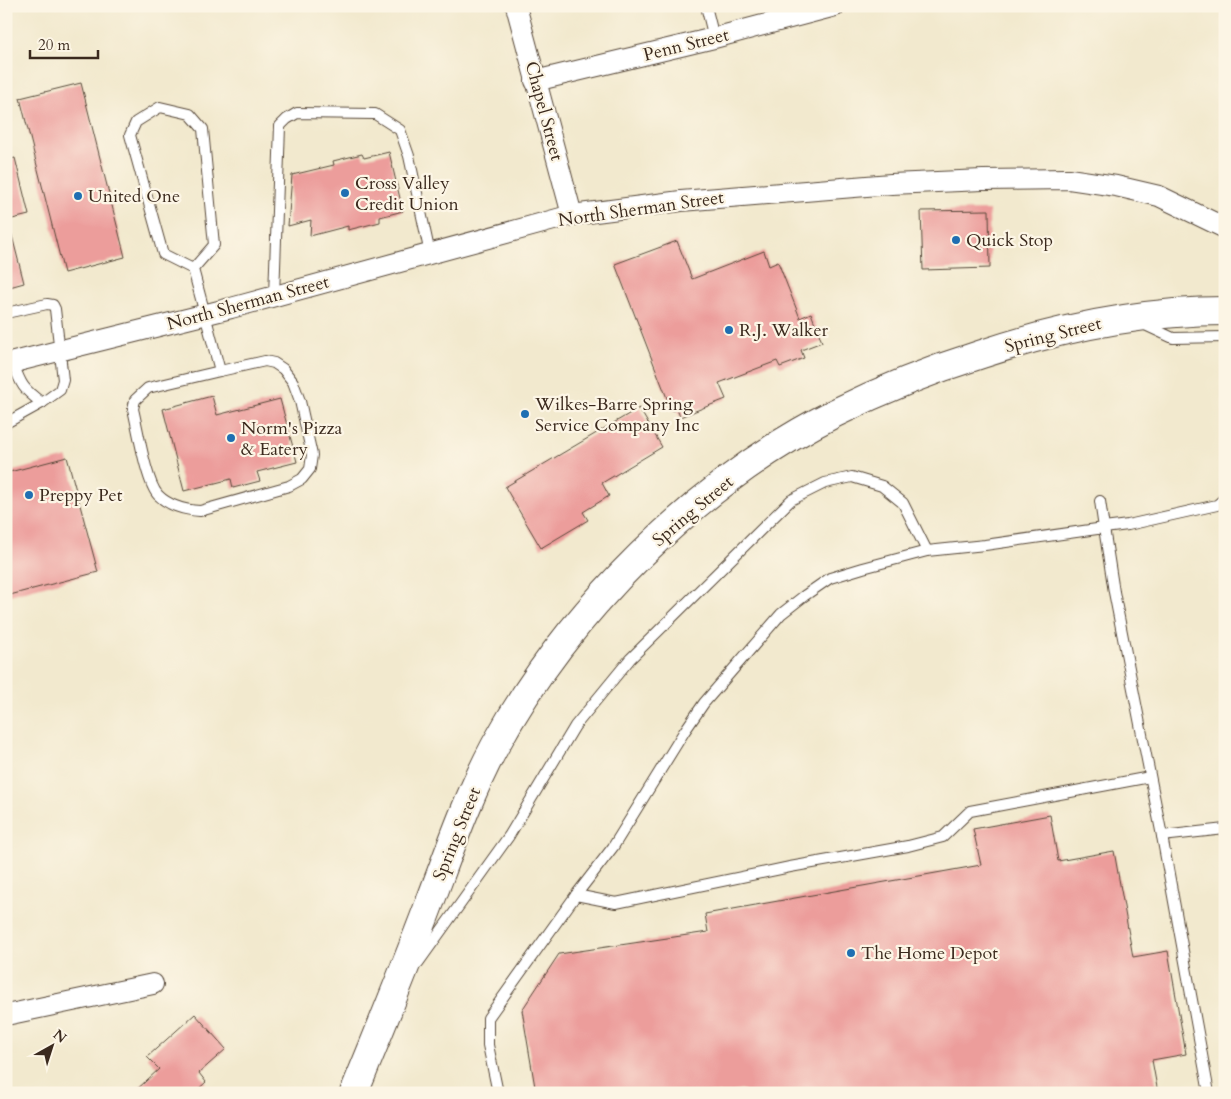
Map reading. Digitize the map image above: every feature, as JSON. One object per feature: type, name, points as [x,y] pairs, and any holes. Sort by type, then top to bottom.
[{"type":"main road","name":"Spring Street","points":[[354,1093],[394,996],[460,821],[495,746],[536,680],[583,618],[628,567],[692,508],[761,457],[834,414],[924,372],[1008,345],[1072,328],[1131,318],[1206,311],[1225,312]]},
{"type":"street","name":"Chapel Street","points":[[516,6],[572,215]]},
{"type":"street","name":"Penn Street","points":[[535,81],[714,38],[835,6]]},
{"type":"street","name":"North Sherman Street","points":[[10,364],[204,315],[572,215],[681,201],[891,184],[984,180],[1069,180],[1116,186],[1159,196],[1225,228]]},
{"type":"street","points":[[6,1014],[153,984]]},
{"type":"lane","points":[[706,6],[714,38]]},
{"type":"lane","points":[[193,269],[214,246],[203,129],[190,114],[160,107],[136,122],[130,135],[163,254],[193,269],[220,370]]},
{"type":"lane","points":[[274,296],[280,126],[297,113],[375,114],[400,130],[409,156],[430,254]]},
{"type":"lane","points":[[6,313],[53,304],[63,380],[60,390],[42,403],[6,423]]},
{"type":"lane","points":[[1131,318],[1173,338],[1225,337]]},
{"type":"lane","points":[[265,361],[274,363],[283,369],[293,382],[300,401],[312,455],[310,469],[302,479],[288,486],[200,511],[186,510],[174,506],[158,494],[150,480],[133,409],[134,400],[148,388],[220,370],[265,361]]},
{"type":"lane","points":[[10,364],[27,392],[42,403]]},
{"type":"lane","points":[[394,996],[509,836],[581,719],[630,659],[792,500],[825,483],[852,477],[882,486],[903,503],[927,551]]},
{"type":"lane","points":[[1100,501],[1114,592],[1162,836],[1209,1093]]},
{"type":"lane","points":[[498,1093],[488,1045],[488,1018],[576,895],[614,847],[684,732],[704,703],[781,614],[830,578],[927,551],[1128,525],[1222,504]]},
{"type":"lane","points":[[576,895],[616,903],[790,867],[908,846],[942,837],[970,811],[1150,777]]},
{"type":"lane","points":[[1162,836],[1225,829]]},
{"type":"building","points":[[81,83],[125,257],[64,273],[20,98]]},
{"type":"building","name":"Cross Valley Credit Union","points":[[389,152],[403,211],[380,217],[380,222],[348,230],[348,226],[310,236],[311,220],[288,226],[292,175],[334,165],[333,161],[362,154],[364,158]]},
{"type":"building","points":[[15,158],[29,215],[8,220],[24,283],[6,288],[6,160]]},
{"type":"building","name":"Quick Stop","points":[[989,210],[990,268],[923,270],[921,211]]},
{"type":"building","name":"R.J. Walker","points":[[677,241],[692,279],[764,251],[769,266],[778,262],[800,318],[811,313],[822,342],[801,350],[804,358],[780,367],[777,361],[719,383],[726,399],[680,417],[677,409],[672,411],[615,264]]},
{"type":"building","name":"Norm's Pizza & Eatery","points":[[212,396],[217,415],[280,399],[297,462],[257,472],[260,481],[233,488],[231,479],[184,491],[163,409]]},
{"type":"building","points":[[639,408],[662,447],[602,483],[609,496],[583,512],[588,520],[541,548],[505,487]]},
{"type":"building","points":[[67,457],[98,572],[6,596],[6,473]]},
{"type":"building","name":"The Home Depot","points":[[1050,815],[1058,861],[1114,851],[1133,957],[1168,951],[1186,1054],[1152,1060],[1158,1093],[744,1093],[744,1090],[728,1093],[536,1093],[522,1010],[559,954],[708,932],[705,914],[981,865],[973,829]]},
{"type":"building","points":[[195,1014],[226,1049],[199,1073],[206,1082],[194,1093],[133,1093],[159,1069],[147,1057]]},
{"type":"place","name":"Cross Valley Credit Union","points":[[345,193]]},
{"type":"place","name":"United One","points":[[78,196]]},
{"type":"place","name":"Quick Stop","points":[[956,240]]},
{"type":"place","name":"R.J. Walker","points":[[729,330]]},
{"type":"place","name":"Wilkes-Barre Spring Service Company Inc","points":[[525,414]]},
{"type":"place","name":"Norm's Pizza & Eatery","points":[[231,438]]},
{"type":"place","name":"Preppy Pet","points":[[29,495]]},
{"type":"place","name":"The Home Depot","points":[[851,953]]}]
